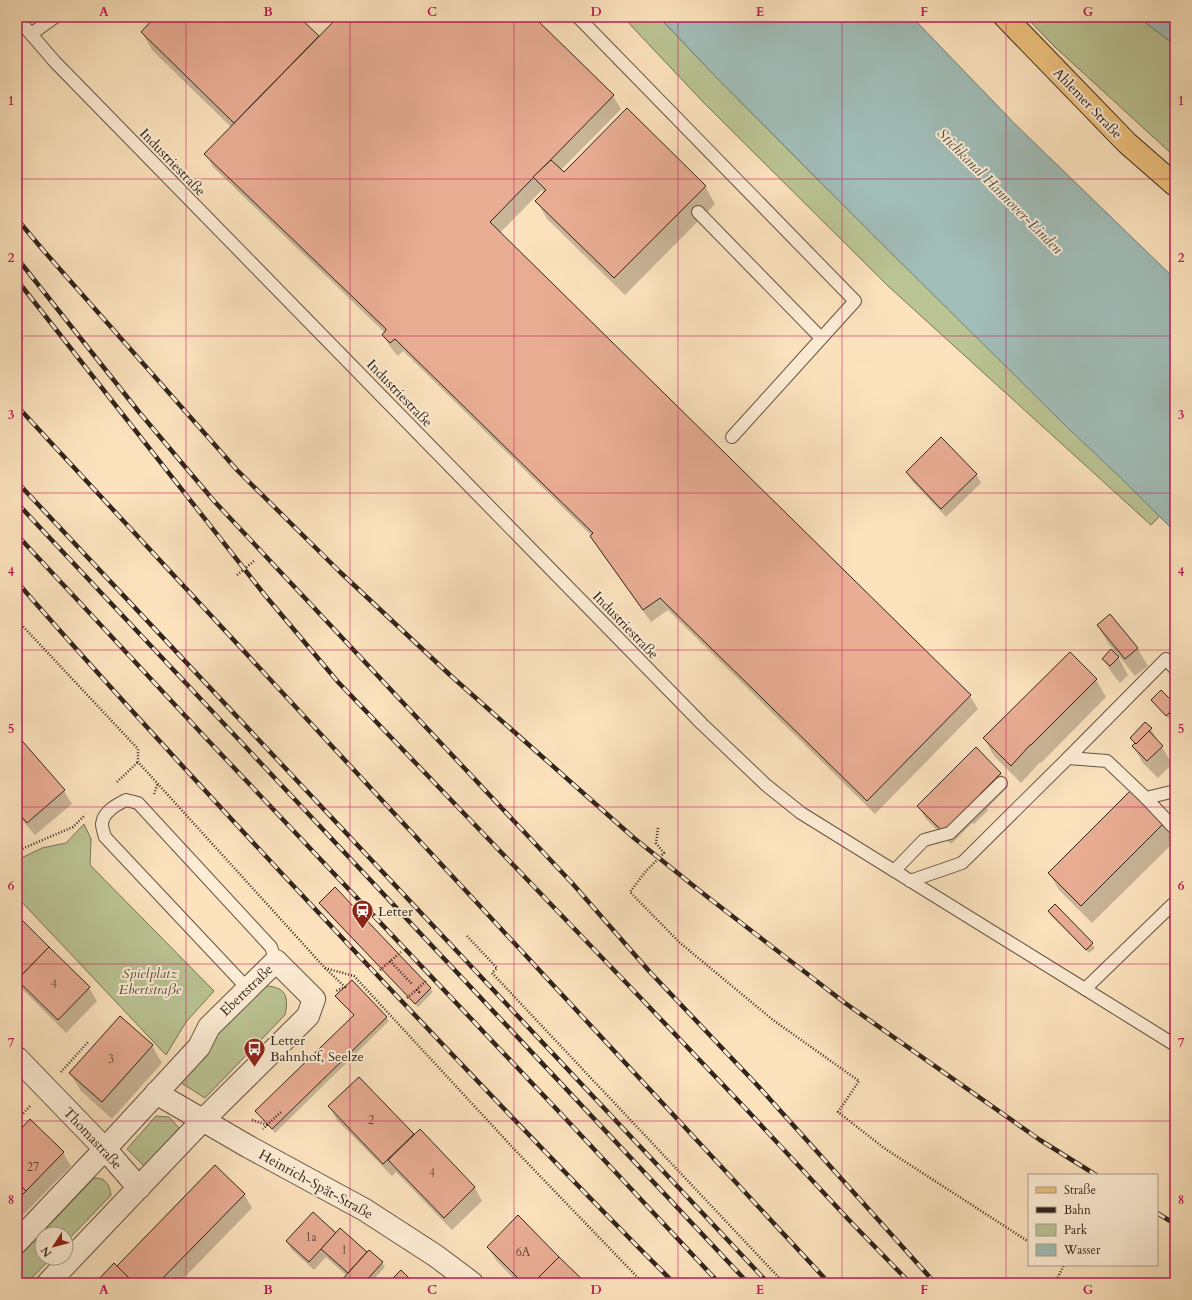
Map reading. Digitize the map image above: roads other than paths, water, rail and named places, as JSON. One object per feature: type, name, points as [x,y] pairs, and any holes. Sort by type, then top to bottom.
[{"type":"main road","name":"Ahlemer Straße","points":[[1005,17],[1127,143],[1175,185]]},
{"type":"street","name":"Ebertstraße","points":[[17,1242],[199,1047],[209,1027],[276,961],[314,999],[308,1016],[202,1120],[48,1283]]},
{"type":"street","name":"Thomastraße","points":[[17,1058],[105,1149],[139,1188]]},
{"type":"street","name":"Heinrich-Spät-Straße","points":[[156,1093],[365,1210],[436,1256],[472,1283]]},
{"type":"lane","points":[[31,34],[55,17]]},
{"type":"lane","points":[[578,17],[855,301],[732,436]]},
{"type":"lane","name":"Industriestraße","points":[[17,18],[60,68],[685,706],[766,785],[801,812],[1175,1045]]},
{"type":"lane","points":[[698,212],[821,338]]},
{"type":"lane","points":[[910,881],[962,863],[1166,659],[1175,669]]},
{"type":"lane","points":[[1068,758],[1107,761],[1146,798],[1175,829]]},
{"type":"lane","points":[[894,871],[924,840],[950,833],[1001,783]]},
{"type":"lane","points":[[1146,798],[1175,791]]},
{"type":"lane","points":[[248,989],[105,837],[102,825],[105,815],[116,805],[126,800],[138,803],[271,947],[276,961]]},
{"type":"lane","points":[[1085,989],[1175,902]]},
{"type":"water","name":"Stichkanal Hannover-Linden","points":[[659,17],[912,17],[1016,125],[1175,279],[1175,532],[871,233],[715,76]]},
{"type":"water","points":[[1138,17],[1175,17],[1175,45]]},
{"type":"railway","points":[[17,219],[237,470],[340,572],[450,675],[634,838],[705,895],[845,1003],[1040,1140],[1094,1174]]},
{"type":"railway","points":[[17,258],[139,412],[214,501],[572,883],[649,971],[758,1086],[935,1283]]},
{"type":"railway","points":[[17,280],[264,594],[338,682],[634,991],[910,1283]]},
{"type":"railway","points":[[17,406],[829,1283]]},
{"type":"railway","points":[[17,482],[768,1283]]},
{"type":"railway","points":[[17,503],[748,1283]]},
{"type":"railway","points":[[17,535],[203,735],[719,1283]]},
{"type":"railway","points":[[17,582],[165,748],[316,910],[583,1191],[674,1283]]},
{"type":"railway","points":[[1158,1214],[1175,1224]]},
{"type":"place","name":"Letter","points":[[362,930]]},
{"type":"place","name":"Letter Bahnhof, Seelze","points":[[255,1068]]},
{"type":"park label","name":"Spielplatz Ebertstraße","points":[[150,982]]}]
